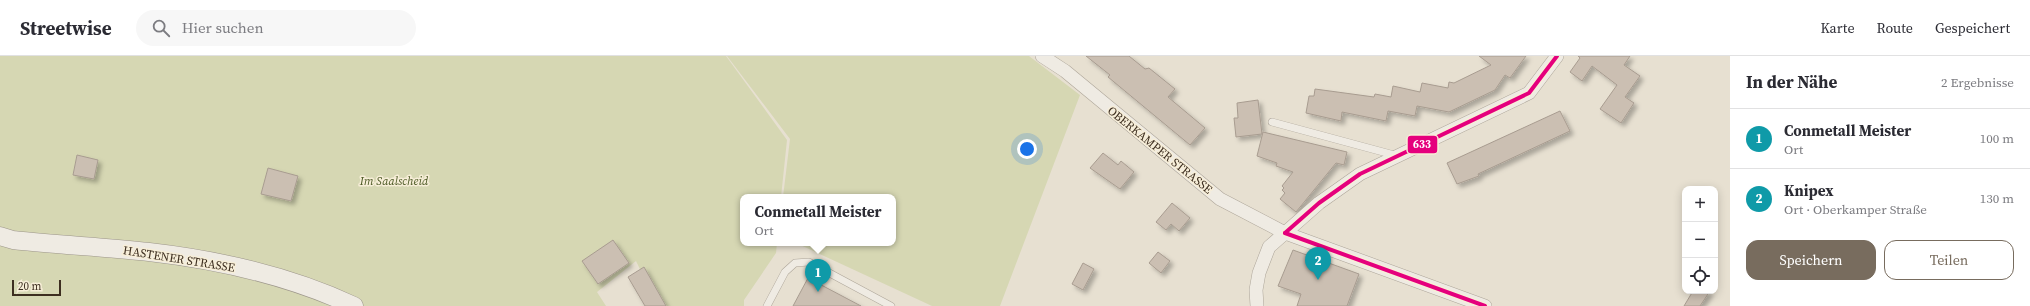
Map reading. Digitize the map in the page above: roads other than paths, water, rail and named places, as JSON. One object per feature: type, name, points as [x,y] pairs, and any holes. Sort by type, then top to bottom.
[{"type":"main road","name":"HASTENER STRASSE","points":[[0,236],[20,241],[149,252],[197,259],[290,281],[354,306]]},
{"type":"street","name":"OBERKAMPER STRASSE","points":[[1042,56],[1064,72],[1220,199],[1285,233],[1485,306]]},
{"type":"street","points":[[1256,306],[1256,290],[1259,273],[1269,247],[1319,203],[1360,174],[1529,93],[1557,56]]},
{"type":"lane","points":[[1272,122],[1398,156]]},
{"type":"lane","points":[[767,306],[785,272],[794,263],[809,262],[891,306]]},
{"type":"place","name":"Knipex","points":[[1318,280]]},
{"type":"place","name":"Conmetall Meister","points":[[818,292]]},
{"type":"park label","name":"Im Saalscheid","points":[[394,181]]}]
